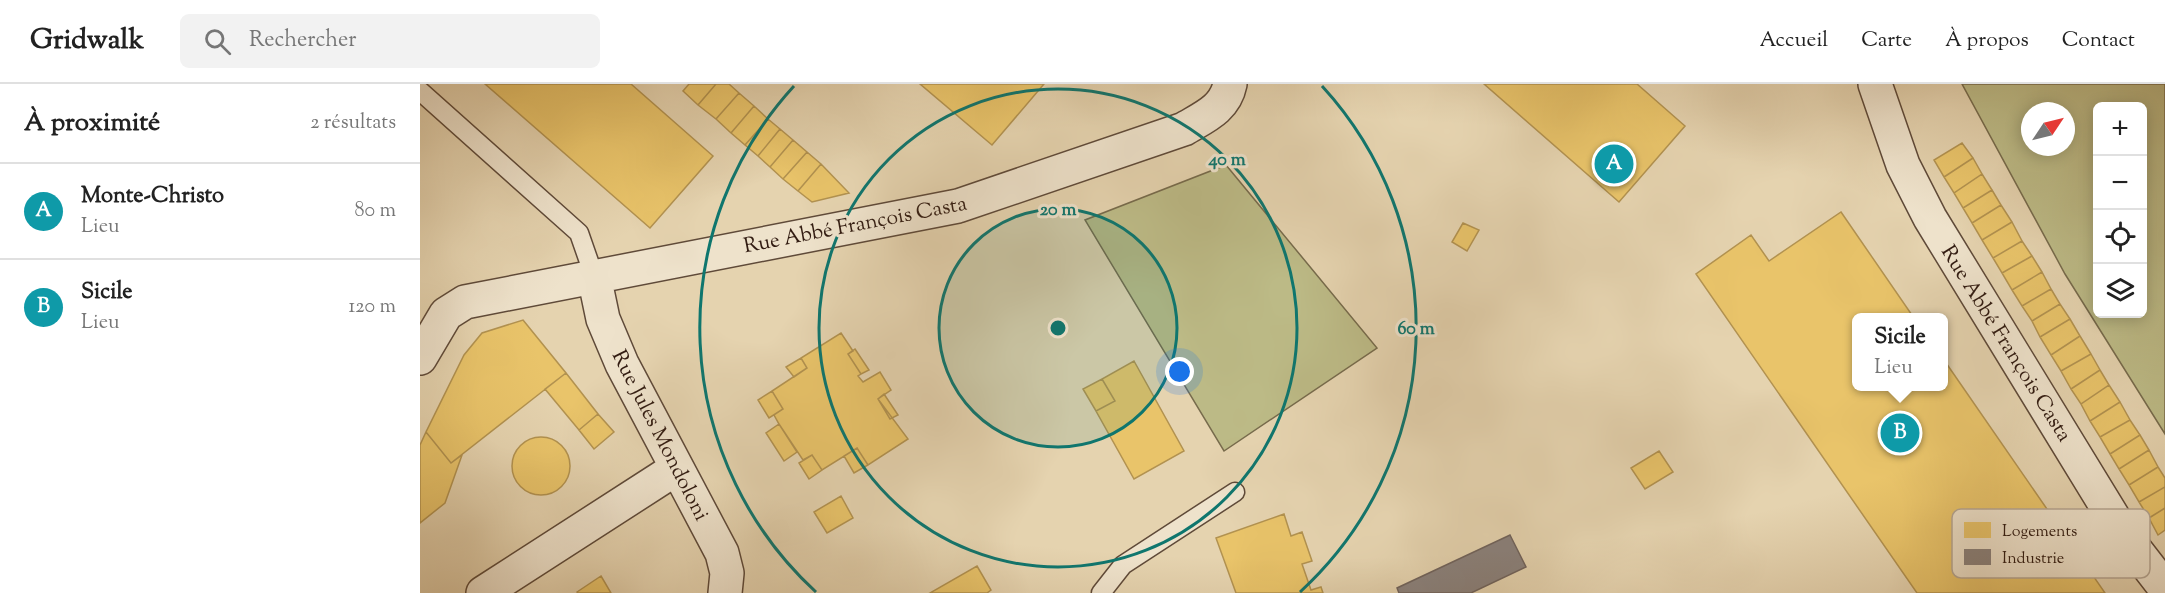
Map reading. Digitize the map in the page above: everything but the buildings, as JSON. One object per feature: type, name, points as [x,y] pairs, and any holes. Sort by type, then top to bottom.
[{"type":"street","name":"Rue Abbé François Casta","points":[[420,358],[446,314],[465,302],[958,206],[1184,129],[1216,111],[1227,95],[1230,84]]},
{"type":"street","name":"Rue Abbé François Casta","points":[[1875,84],[1903,165],[1930,218],[2108,509]]},
{"type":"street","name":"Rue Jules Mondoloni","points":[[594,276],[603,319],[622,364],[722,553],[727,573],[725,593]]},
{"type":"street","points":[[483,593],[677,468]]},
{"type":"street","name":"Rue Abbé François Casta","points":[[2150,569],[2165,588]]},
{"type":"lane","points":[[420,91],[579,233],[594,276]]},
{"type":"lane","points":[[1101,593],[1123,566],[1235,492]]},
{"type":"shaded area","points":[[1962,84],[2165,84],[2165,434],[2065,274]]},
{"type":"shaded area","points":[[1226,165],[1377,348],[1224,451],[1085,220]]},
{"type":"place","name":"Monte-Christo","points":[[1614,164]]},
{"type":"place","name":"Sicile","points":[[1900,433]]}]
